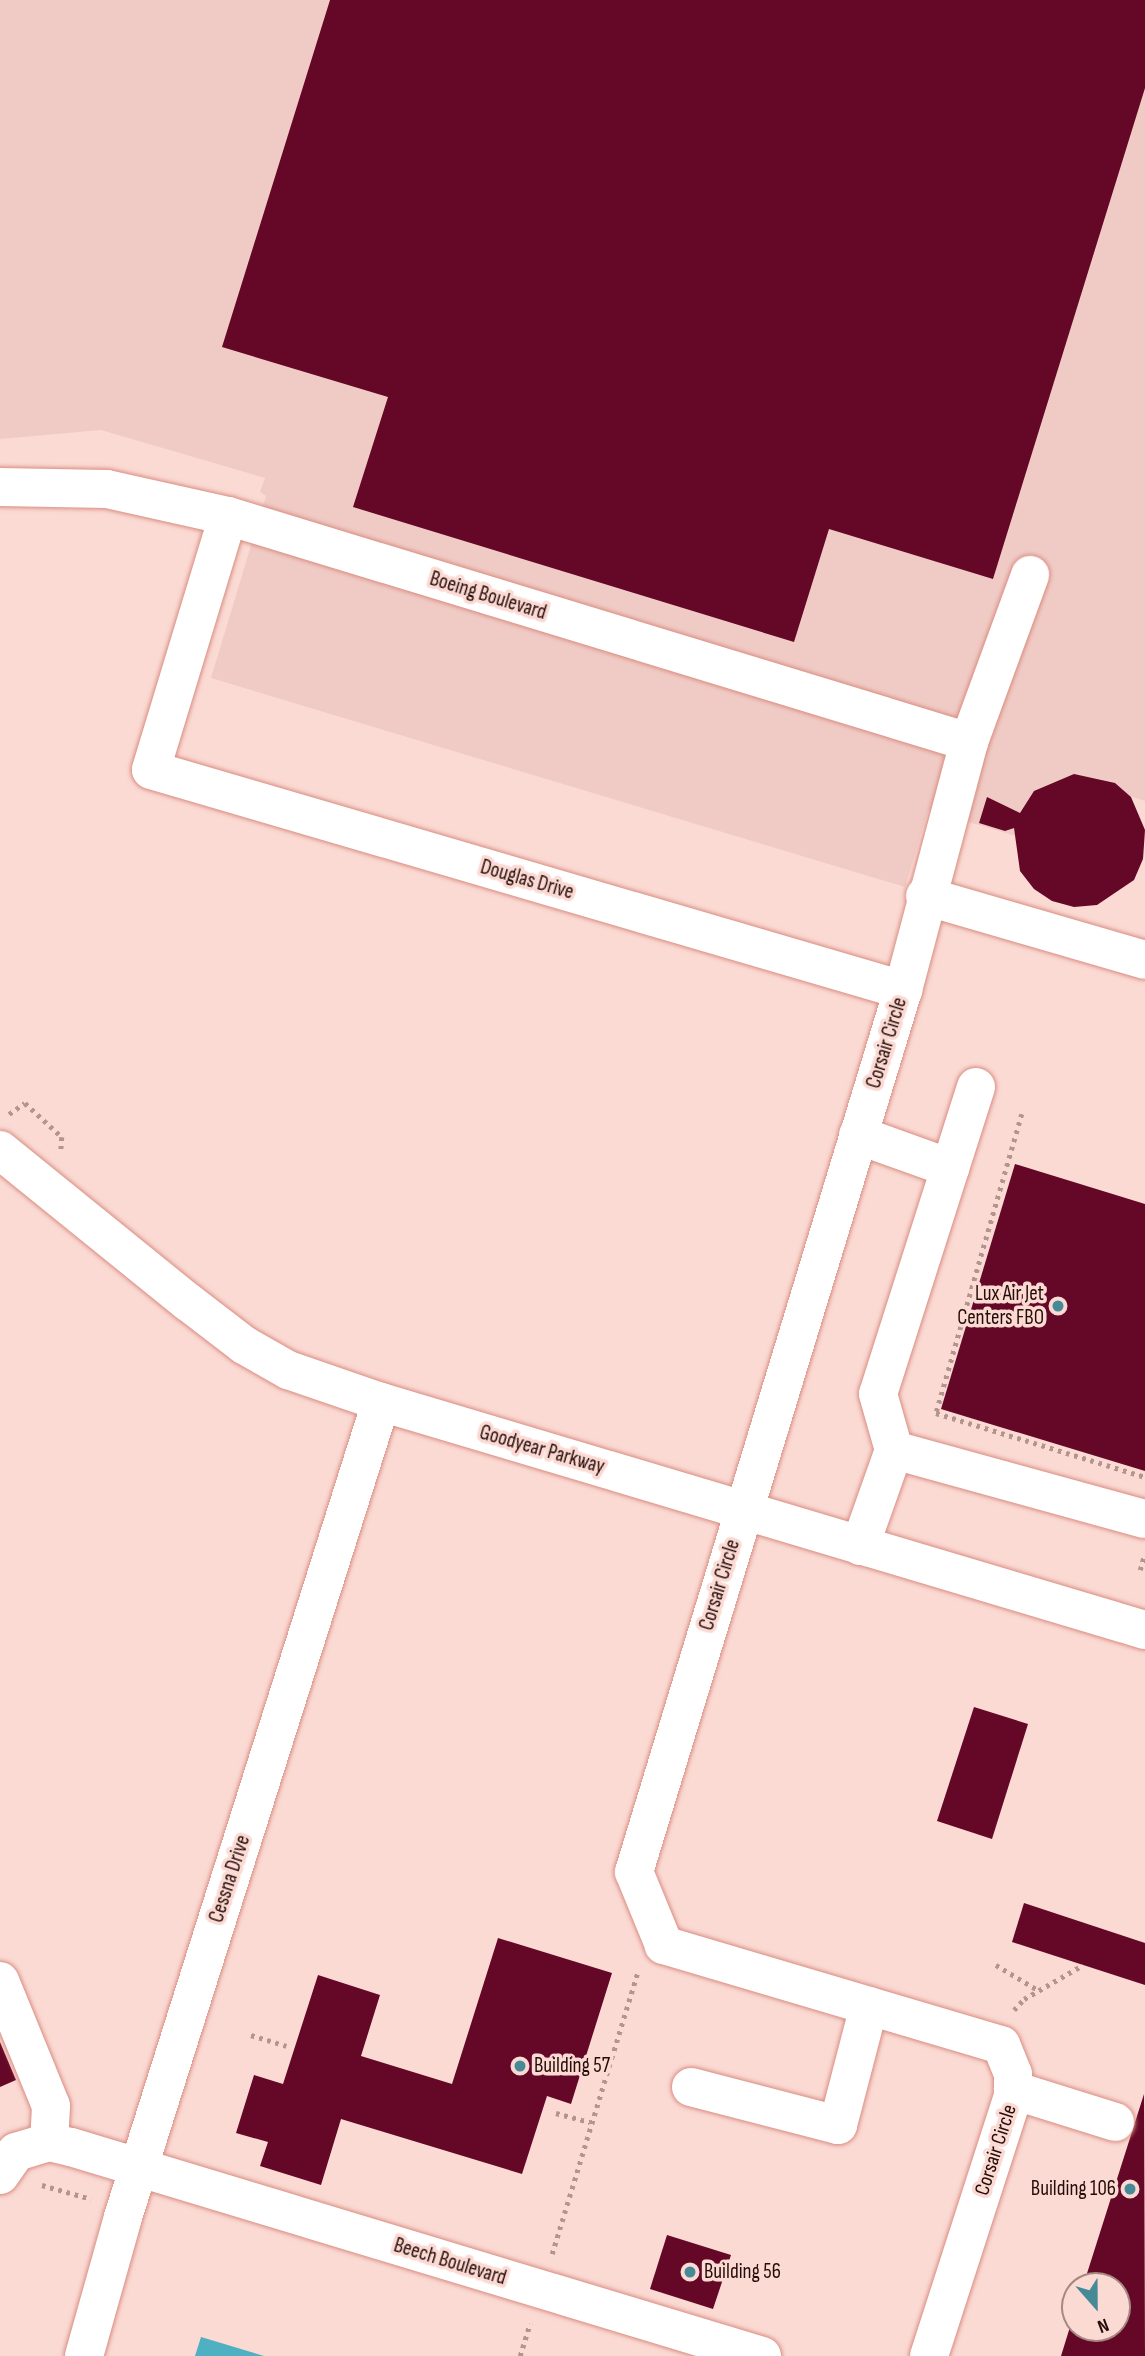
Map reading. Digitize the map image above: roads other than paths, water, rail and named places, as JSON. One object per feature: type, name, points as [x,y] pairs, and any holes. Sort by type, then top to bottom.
[{"type":"street","name":"Boeing Boulevard","points":[[0,487],[107,489],[228,516],[969,742]]},
{"type":"street","name":"Douglas Drive","points":[[228,516],[151,771],[903,990]]},
{"type":"street","name":"Corsair Circle","points":[[929,2356],[1013,2090],[1013,2074],[1001,2045],[664,1945],[634,1872],[903,990],[925,896],[969,742],[1030,575]]},
{"type":"street","points":[[925,896],[1145,960]]},
{"type":"street","points":[[860,1546],[894,1450],[878,1394],[976,1087]]},
{"type":"street","points":[[858,1135],[950,1168]]},
{"type":"street","name":"Goodyear Parkway","points":[[0,1150],[244,1345],[288,1370],[380,1402],[744,1508],[860,1546],[1145,1630]]},
{"type":"street","name":"Cessna Drive","points":[[84,2356],[138,2169],[380,1402]]},
{"type":"street","points":[[894,1450],[1145,1519]]},
{"type":"street","points":[[0,1981],[51,2106],[49,2142],[16,2152],[16,2178]]},
{"type":"street","points":[[691,2087],[838,2125],[869,2006]]},
{"type":"street","points":[[1013,2090],[1115,2122]]},
{"type":"street","name":"Beech Boulevard","points":[[49,2142],[762,2356]]},
{"type":"water","points":[[201,2337],[264,2356],[195,2356]]},
{"type":"place","name":"Lux Air Jet Centers FBO","points":[[1058,1306]]},
{"type":"place","name":"Building 57","points":[[520,2066]]},
{"type":"place","name":"Building 106","points":[[1130,2189]]},
{"type":"place","name":"Building 56","points":[[690,2272]]}]
